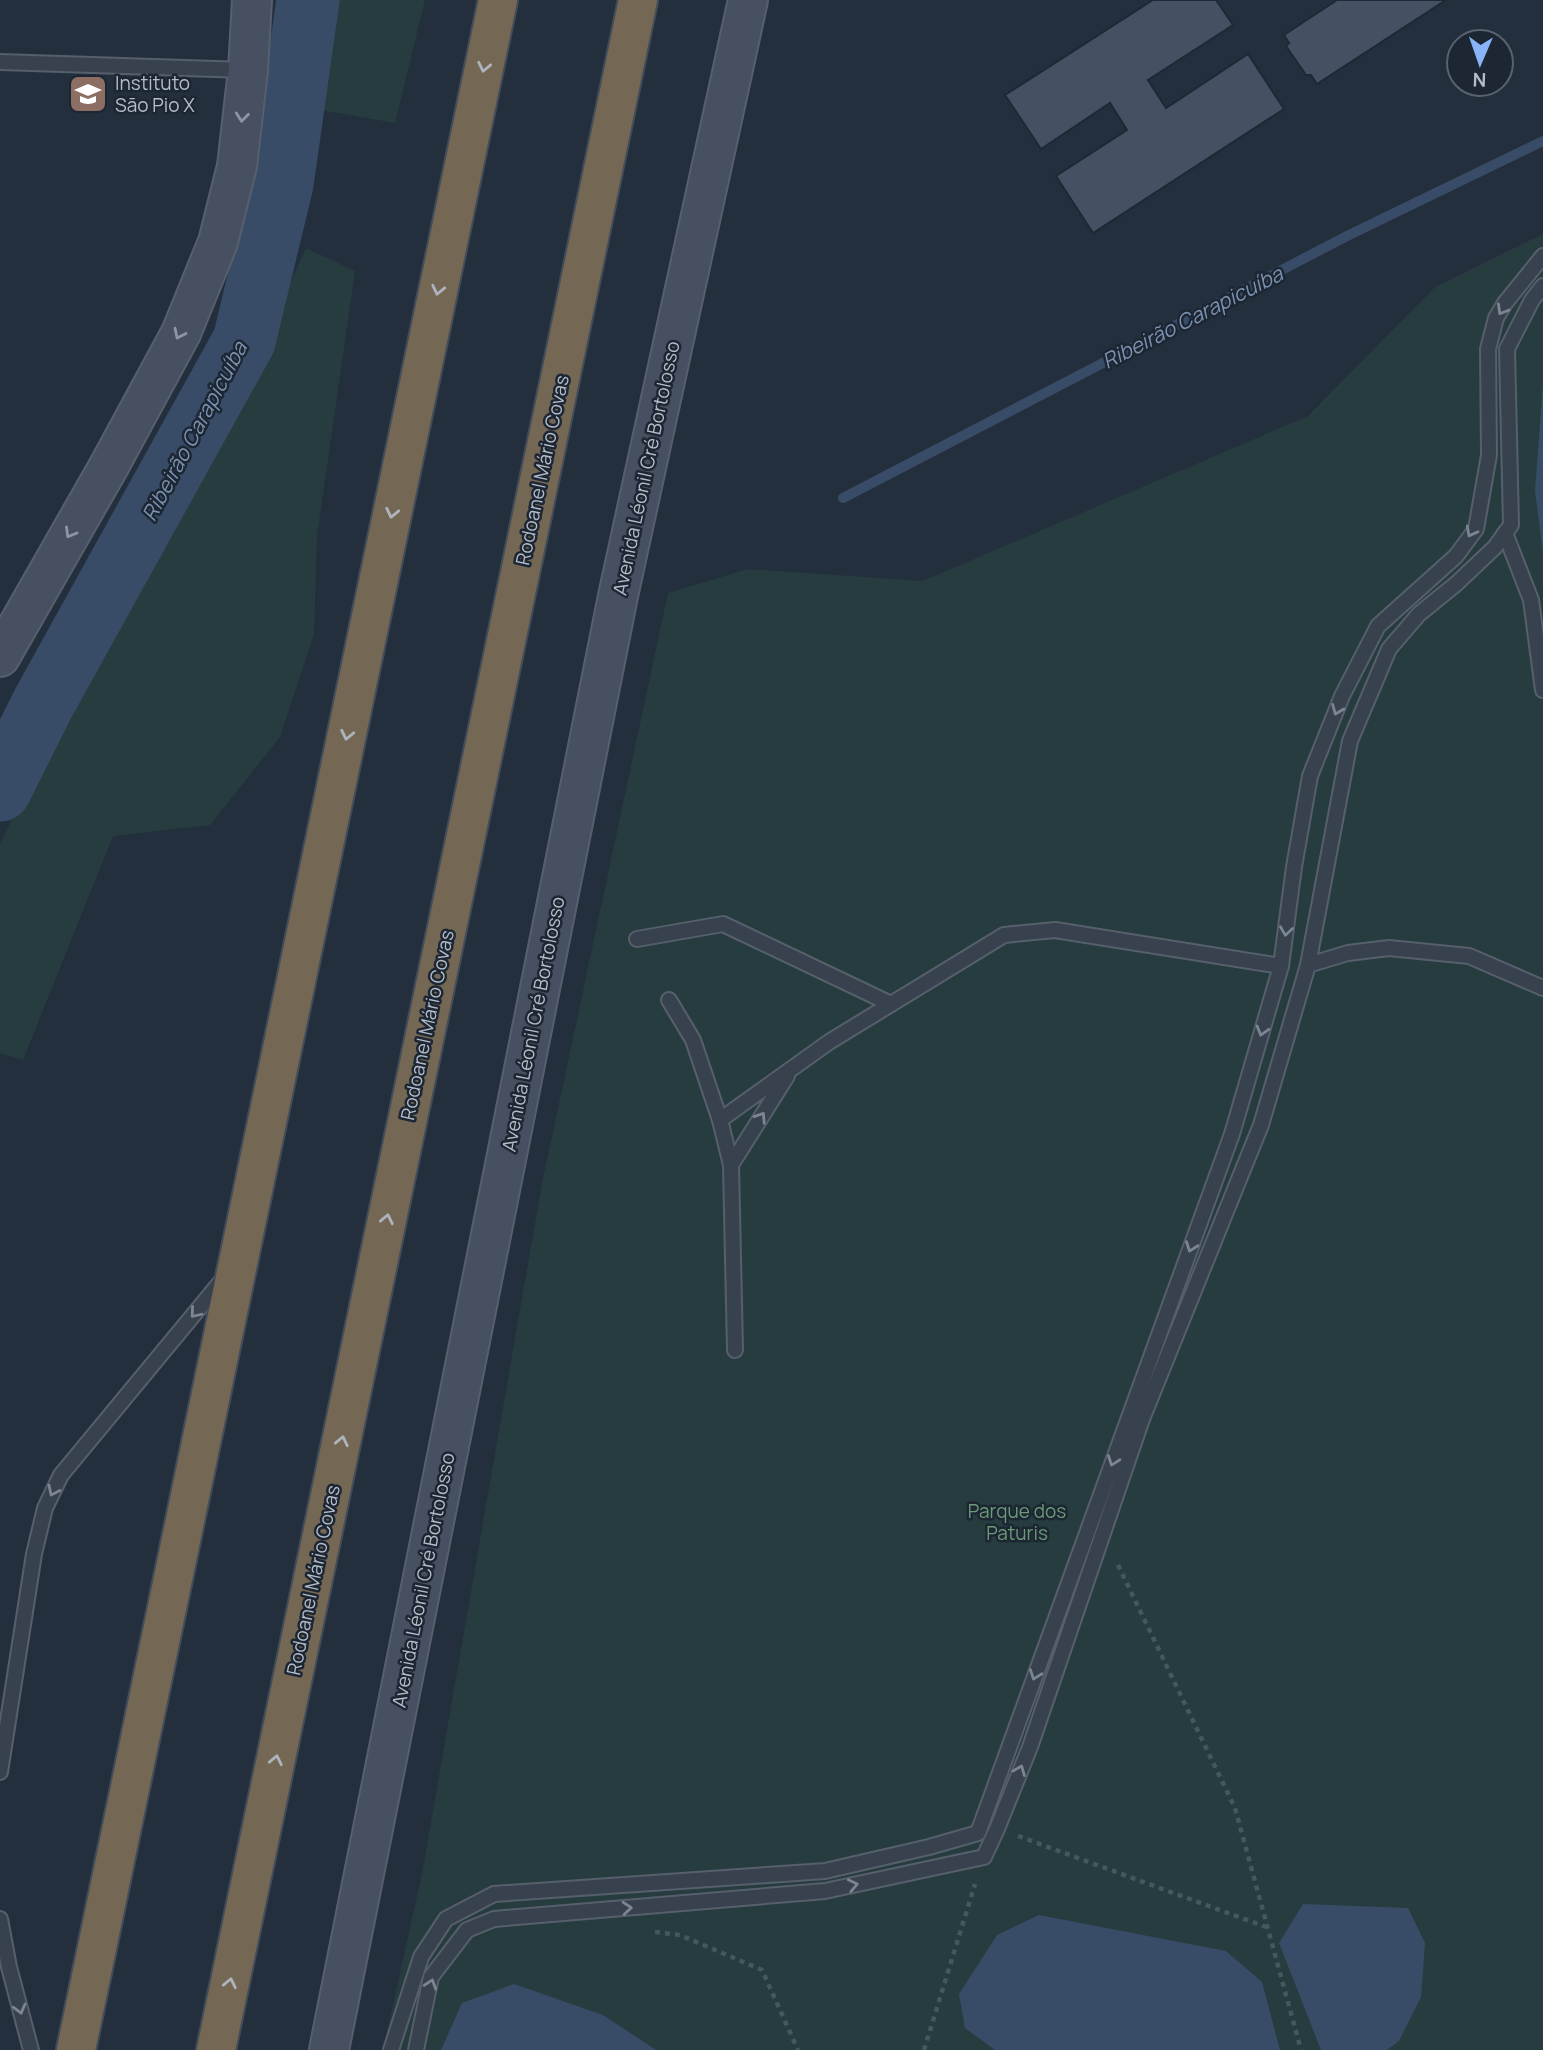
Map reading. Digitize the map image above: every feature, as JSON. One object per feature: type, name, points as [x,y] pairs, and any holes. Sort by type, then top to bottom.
[{"type":"highway","points":[[76,2050],[498,0]]},
{"type":"highway","name":"Rodoanel Mário Covas","points":[[216,2050],[638,0]]},
{"type":"main road","points":[[0,657],[181,333],[218,242],[237,166],[248,70],[252,0]]},
{"type":"main road","name":"Avenida Léonil Cré Bortolosso","points":[[329,2050],[618,596],[748,0]]},
{"type":"lane","points":[[0,62],[248,70]]},
{"type":"lane","points":[[391,2050],[421,1957],[446,1919],[494,1894],[825,1871],[978,1833],[1232,1134],[1281,966],[1310,776],[1342,696],[1378,626],[1457,556],[1476,529],[1489,455],[1488,349],[1496,318],[1543,256]]},
{"type":"lane","points":[[416,2050],[432,1977],[467,1930],[494,1919],[825,1891],[984,1857],[1030,1747],[1142,1419],[1261,1125],[1308,965],[1350,741],[1389,649],[1419,614],[1495,547],[1511,525],[1507,349],[1532,300],[1543,286]]},
{"type":"lane","points":[[1506,533],[1531,600],[1543,690]]},
{"type":"lane","points":[[637,939],[723,924],[891,1004]]},
{"type":"lane","points":[[720,1120],[829,1042],[1004,935],[1055,930],[1281,966]]},
{"type":"lane","points":[[1308,965],[1348,953],[1389,948],[1469,956],[1543,988]]},
{"type":"lane","points":[[669,1000],[693,1040],[720,1120],[731,1165],[735,1350]]},
{"type":"lane","points":[[731,1165],[792,1069]]},
{"type":"lane","points":[[0,1772],[34,1554],[45,1508],[61,1475],[239,1261]]},
{"type":"lane","points":[[0,1919],[9,1967],[31,2050]]},
{"type":"path","points":[[1102,1534],[1235,1808],[1300,2050]]},
{"type":"path","points":[[997,1829],[1267,1927]]},
{"type":"path","points":[[924,2050],[984,1857]]},
{"type":"path","points":[[653,1932],[680,1936],[762,1970],[798,2050]]},
{"type":"green space","points":[[329,0],[425,0],[395,123],[321,110]]},
{"type":"green space","name":"Parque dos Paturis","points":[[1543,234],[1543,2050],[383,2050],[422,1874],[542,1183],[668,593],[748,569],[923,581],[1308,416],[1435,287]]},
{"type":"green space","points":[[306,248],[355,271],[317,536],[314,634],[280,737],[210,825],[113,836],[23,1060],[0,1053],[0,845],[40,758],[128,584],[224,430]]},
{"type":"water","points":[[1543,383],[1543,553],[1535,491]]},
{"type":"water","points":[[1303,1904],[1408,1908],[1425,1943],[1421,1997],[1399,2041],[1387,2050],[1321,2050],[1279,1943]]},
{"type":"water","points":[[1039,1915],[1226,1951],[1262,1982],[1280,2050],[995,2050],[965,2028],[959,1994],[997,1935]]},
{"type":"water","points":[[514,1984],[603,2015],[656,2050],[441,2050],[462,2003]]},
{"type":"building","points":[[1153,0],[1216,0],[1233,25],[1148,80],[1166,108],[1248,54],[1284,109],[1093,233],[1056,176],[1127,130],[1110,103],[1041,149],[1005,95]]},
{"type":"building","points":[[1337,0],[1446,0],[1317,84],[1311,75],[1306,75],[1286,46],[1289,43],[1284,35]]},
{"type":"waterway","name":"Ribeirão Carapicuíba","points":[[0,790],[44,702],[244,341],[282,184],[308,0]]},
{"type":"waterway","name":"Ribeirão Carapicuíba","points":[[843,498],[1349,235],[1543,141]]},
{"type":"place","name":"Instituto São Pio X","points":[[88,94]]}]
